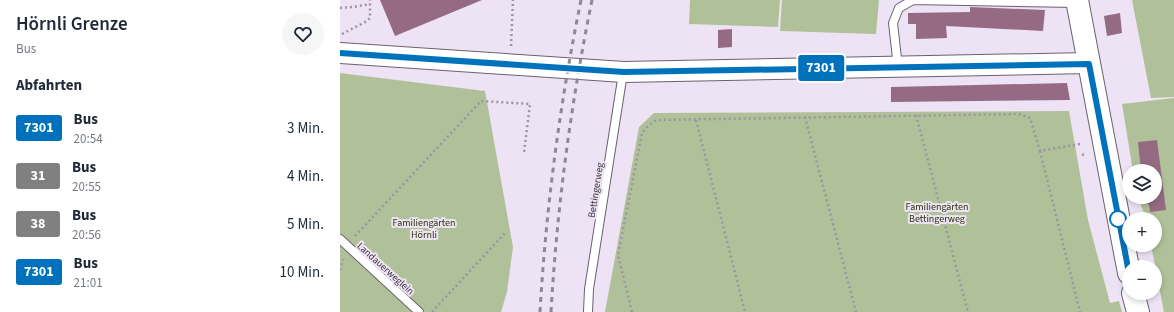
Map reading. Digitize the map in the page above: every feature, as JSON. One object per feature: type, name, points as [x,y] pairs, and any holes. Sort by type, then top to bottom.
[{"type":"main road","points":[[1077,1],[1127,260]]},
{"type":"main road","points":[[1135,300],[1138,312]]},
{"type":"street","points":[[340,53],[624,72],[1089,64]]},
{"type":"lane","points":[[898,67],[893,23],[899,8],[913,0],[1077,1]]},
{"type":"lane","name":"Bettingerweg","points":[[588,312],[589,289],[624,72]]},
{"type":"lane","name":"Landauerweglein","points":[[340,239],[420,312]]},
{"type":"path","points":[[340,36],[367,22],[370,18],[370,0]]},
{"type":"path","points":[[511,64],[513,0]]},
{"type":"path","points":[[340,8],[370,4]]},
{"type":"path","points":[[340,270],[347,245],[481,101],[530,104],[524,152]]},
{"type":"path","points":[[632,312],[618,255],[642,133],[656,120],[1019,114],[1030,118],[1040,151],[1080,312]]},
{"type":"path","points":[[916,115],[968,312]]},
{"type":"path","points":[[805,117],[856,312]]},
{"type":"path","points":[[696,120],[745,312]]},
{"type":"path","points":[[1040,151],[1080,144]]},
{"type":"path","points":[[1082,155],[1086,154]]},
{"type":"path","points":[[432,312],[505,233]]},
{"type":"green space","points":[[690,0],[780,0],[778,27],[689,24]]},
{"type":"green space","points":[[782,0],[879,0],[876,34],[780,31]]},
{"type":"green space","points":[[1132,0],[1174,0],[1174,97],[1151,98]]},
{"type":"green space","name":"Familiengärten Hörnli","points":[[340,73],[485,91],[513,247],[507,292],[501,312],[340,312]]},
{"type":"green space","points":[[1174,98],[1174,312],[1164,312],[1162,300],[1162,260],[1154,260],[1152,252],[1162,252],[1162,212],[1143,212],[1141,204],[1162,204],[1162,164],[1132,164],[1122,104]]},
{"type":"green space","name":"Familiengärten Bettingerweg","points":[[1069,111],[1088,220],[1110,303],[1119,301],[1122,312],[605,312],[639,127],[654,113]]},
{"type":"building","points":[[380,0],[482,0],[395,36]]},
{"type":"building","points":[[970,7],[1045,10],[1043,31],[946,26],[947,38],[916,39],[916,24],[908,24],[908,13],[970,12]]},
{"type":"building","points":[[1120,13],[1122,33],[1107,36],[1104,16]]},
{"type":"building","points":[[732,29],[732,47],[718,48],[718,30]]},
{"type":"building","points":[[1067,83],[1070,100],[891,102],[891,87]]},
{"type":"building","points":[[1157,140],[1160,164],[1140,164],[1138,142]]},
{"type":"building","points":[[1162,179],[1166,210],[1150,212],[1148,204],[1162,204]]},
{"type":"railway","points":[[540,312],[546,233],[560,116],[581,0]]},
{"type":"railway","points":[[551,312],[557,233],[571,116],[592,0]]},
{"type":"bus line","name":"7301","points":[[340,53],[624,72],[1089,64],[1126,260]]}]
